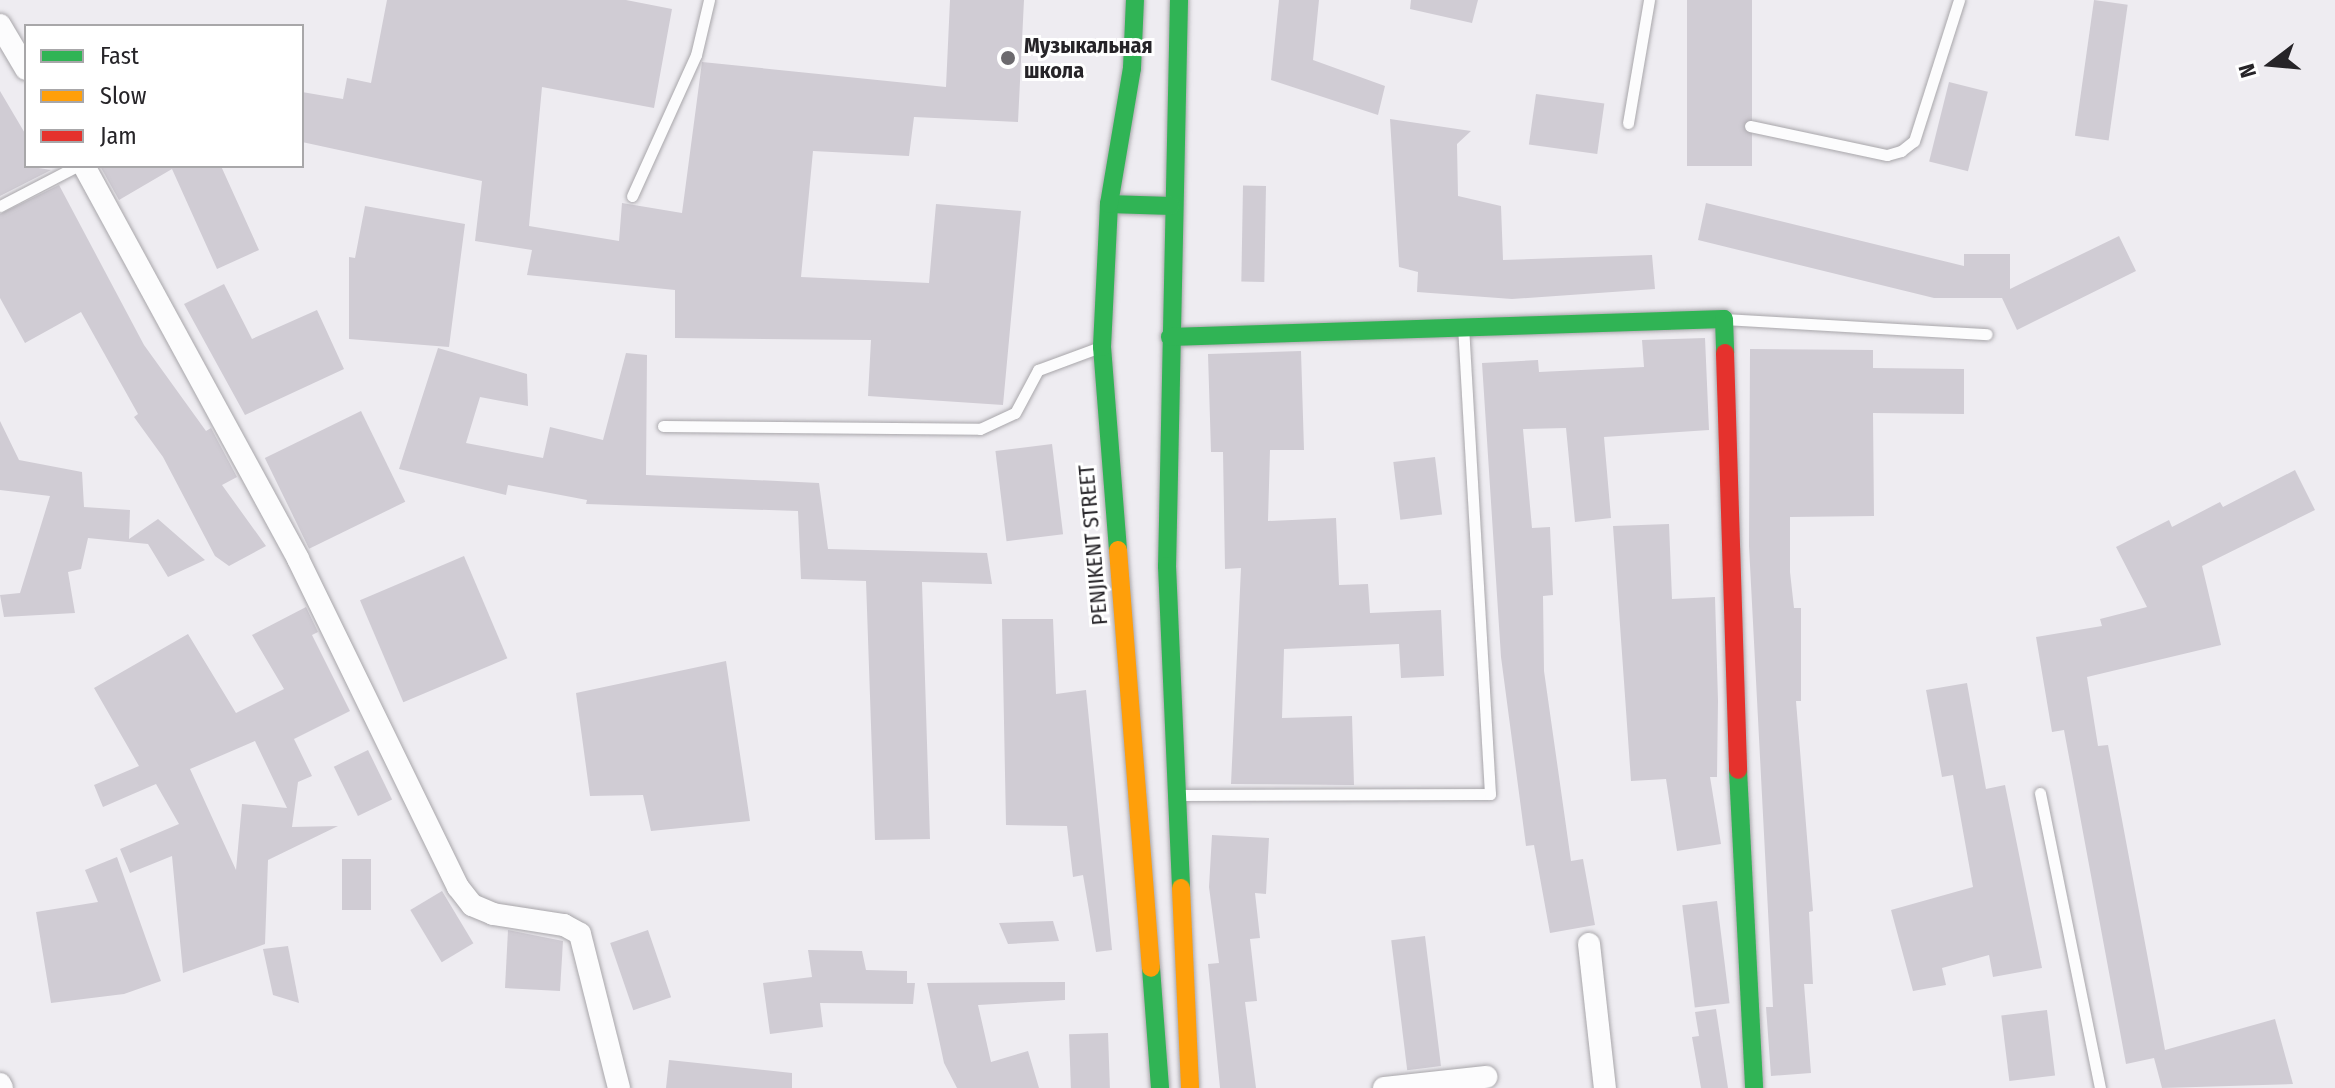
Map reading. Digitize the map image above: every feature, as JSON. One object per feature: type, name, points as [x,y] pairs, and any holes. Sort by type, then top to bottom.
[{"type":"main road","name":"PENJIKENT STREET","points":[[1135,0],[1132,68],[1109,204],[1102,347],[1160,1088]]},
{"type":"main road","points":[[1179,0],[1171,206],[1167,566],[1190,1088]]},
{"type":"main road","points":[[1109,204],[1171,206]]},
{"type":"main road","points":[[1170,337],[1463,323],[1724,319],[1744,963],[1754,1088]]},
{"type":"street","points":[[0,25],[24,66]]},
{"type":"street","points":[[85,168],[298,559],[458,887],[472,905],[493,914],[564,925],[580,934],[619,1088]]},
{"type":"street","points":[[1589,944],[1605,1088]]},
{"type":"street","points":[[1384,1088],[1486,1077]]},
{"type":"lane","points":[[632,196],[696,55],[709,0]]},
{"type":"lane","points":[[1628,123],[1649,0]]},
{"type":"lane","points":[[1750,126],[1887,155],[1901,151],[1914,141],[1959,0]]},
{"type":"lane","points":[[0,206],[73,168]]},
{"type":"lane","points":[[1724,319],[1962,337],[1987,334]]},
{"type":"lane","points":[[1179,795],[1490,794],[1463,323]]},
{"type":"lane","points":[[663,426],[980,429],[1015,413],[1038,370],[1102,347]]},
{"type":"lane","points":[[2040,793],[2100,1088]]},
{"type":"building","points":[[387,0],[626,0],[672,9],[654,108],[542,87],[529,226],[619,241],[622,203],[682,213],[702,62],[946,87],[950,0],[1024,0],[1018,122],[914,117],[909,156],[813,151],[801,277],[929,283],[936,204],[1021,211],[1003,405],[868,396],[871,340],[675,338],[675,290],[527,275],[532,250],[475,241],[482,181],[304,142],[304,92],[343,99],[347,78],[371,83]]},
{"type":"building","points":[[1279,0],[1319,0],[1313,60],[1385,86],[1378,115],[1271,80]]},
{"type":"building","points":[[1411,0],[1478,0],[1472,23],[1410,9]]},
{"type":"building","points":[[1687,0],[1752,0],[1752,166],[1687,166]]},
{"type":"building","points":[[2094,0],[2128,5],[2109,140],[2075,136]]},
{"type":"building","points":[[1949,82],[1988,92],[1968,171],[1929,162]]},
{"type":"building","points":[[0,91],[24,132],[24,168],[51,170],[0,196]]},
{"type":"building","points":[[1536,94],[1604,104],[1597,154],[1529,145]]},
{"type":"building","points":[[1390,119],[1471,131],[1457,144],[1458,196],[1501,206],[1503,260],[1652,255],[1655,289],[1512,299],[1417,292],[1418,272],[1399,267]]},
{"type":"building","points":[[101,168],[222,168],[259,250],[217,269],[172,169],[119,200]]},
{"type":"building","points":[[59,185],[144,345],[206,431],[211,428],[237,477],[222,485],[266,546],[229,566],[215,556],[163,457],[134,417],[138,414],[81,312],[25,343],[0,298],[0,214]]},
{"type":"building","points":[[1243,186],[1266,186],[1264,282],[1241,282]]},
{"type":"building","points":[[1706,203],[1964,266],[1964,254],[2010,254],[2010,289],[2119,236],[2136,271],[2017,330],[2002,298],[1934,298],[1698,240]]},
{"type":"building","points":[[365,206],[465,224],[449,347],[349,339],[349,257],[355,258]]},
{"type":"building","points":[[224,284],[252,339],[317,310],[344,369],[245,415],[184,304]]},
{"type":"building","points":[[1705,338],[1709,430],[1604,437],[1611,518],[1575,522],[1566,428],[1523,429],[1532,528],[1550,527],[1553,595],[1543,596],[1544,671],[1571,861],[1583,859],[1595,925],[1550,933],[1534,845],[1526,846],[1501,657],[1482,363],[1538,360],[1539,372],[1644,367],[1642,340]]},
{"type":"building","points":[[438,348],[527,374],[528,406],[480,397],[466,443],[543,458],[550,427],[603,440],[626,353],[647,355],[646,475],[819,483],[828,549],[987,553],[992,584],[922,582],[930,839],[875,840],[866,581],[801,579],[798,511],[586,504],[587,500],[508,485],[506,495],[399,469]]},
{"type":"building","points":[[1750,349],[1873,350],[1873,368],[1964,369],[1964,414],[1873,413],[1874,516],[1790,517],[1790,572],[1794,608],[1801,608],[1801,701],[1796,701],[1813,911],[1809,912],[1813,984],[1804,984],[1811,1073],[1771,1076],[1766,1007],[1773,1007],[1749,546]]},
{"type":"building","points":[[1301,351],[1304,450],[1270,450],[1268,521],[1336,518],[1339,585],[1368,584],[1370,613],[1441,610],[1444,676],[1401,678],[1399,644],[1284,649],[1282,718],[1352,716],[1354,785],[1231,784],[1241,568],[1225,569],[1223,452],[1211,452],[1208,354]]},
{"type":"building","points":[[361,411],[405,502],[309,549],[265,458]]},
{"type":"building","points":[[0,421],[19,460],[82,472],[84,507],[130,510],[129,539],[158,519],[205,560],[168,577],[148,544],[88,538],[81,569],[68,572],[75,613],[4,617],[0,595],[20,593],[50,496],[0,490]]},
{"type":"building","points":[[1052,444],[1063,534],[1007,541],[995,451]]},
{"type":"building","points":[[1435,457],[1442,515],[1400,520],[1393,462]]},
{"type":"building","points":[[2295,470],[2315,510],[2202,566],[2221,645],[2087,677],[2098,746],[2108,745],[2165,1050],[2275,1019],[2293,1084],[2162,1088],[2154,1058],[2126,1064],[2064,730],[2052,732],[2036,637],[2102,626],[2100,619],[2147,607],[2116,547],[2169,520],[2172,527],[2220,502],[2223,507]]},
{"type":"building","points":[[1669,524],[1672,599],[1715,597],[1718,701],[1717,777],[1710,777],[1721,844],[1677,851],[1666,779],[1631,781],[1613,526]]},
{"type":"building","points":[[464,556],[507,658],[403,702],[360,600]]},
{"type":"building","points":[[306,607],[318,632],[312,635],[350,711],[294,739],[312,776],[298,782],[292,827],[338,826],[268,860],[265,944],[183,973],[172,856],[130,873],[120,849],[179,824],[156,784],[103,807],[94,785],[139,766],[94,688],[188,634],[236,713],[284,689],[252,635]],"holes":[[[255,741],[287,808],[242,804],[236,870],[190,769]]]},
{"type":"building","points":[[1002,619],[1053,619],[1056,694],[1086,690],[1112,950],[1096,952],[1083,875],[1073,877],[1067,826],[1006,825]]},
{"type":"building","points":[[726,661],[750,821],[651,831],[643,795],[590,796],[576,693]]},
{"type":"building","points":[[1967,683],[1986,789],[2005,785],[2042,968],[1993,977],[1989,955],[1942,968],[1946,985],[1913,991],[1891,910],[1973,887],[1953,775],[1942,777],[1926,690]]},
{"type":"building","points":[[368,750],[392,799],[358,816],[334,767]]},
{"type":"building","points":[[1212,835],[1269,838],[1266,894],[1255,893],[1260,938],[1250,939],[1257,1001],[1245,1002],[1256,1088],[1220,1088],[1208,964],[1219,963],[1209,887]]},
{"type":"building","points":[[117,857],[161,981],[124,994],[51,1003],[36,912],[98,902],[85,870]]},
{"type":"building","points":[[342,859],[371,859],[371,910],[342,910]]},
{"type":"building","points":[[442,891],[473,943],[442,962],[410,910]]},
{"type":"building","points":[[1717,901],[1730,1003],[1695,1007],[1682,905]]},
{"type":"building","points":[[1053,921],[1059,941],[1008,944],[999,923]]},
{"type":"building","points":[[508,930],[563,941],[560,991],[505,988]]},
{"type":"building","points":[[648,930],[671,997],[633,1010],[610,943]]},
{"type":"building","points":[[1425,936],[1441,1066],[1407,1070],[1391,940]]},
{"type":"building","points":[[288,946],[299,1003],[273,995],[263,949]]},
{"type":"building","points":[[808,950],[862,951],[866,970],[907,971],[907,983],[915,983],[913,1004],[820,1003],[823,1027],[770,1034],[763,983],[812,977]]},
{"type":"building","points":[[1065,982],[1065,1000],[978,1005],[991,1062],[1028,1051],[1039,1088],[957,1088],[944,1063],[927,983]]},
{"type":"building","points":[[1716,1009],[1728,1088],[1701,1088],[1692,1037],[1699,1036],[1695,1012]]},
{"type":"building","points":[[2047,1010],[2055,1076],[2009,1081],[2001,1016]]},
{"type":"building","points":[[1108,1033],[1110,1088],[1071,1088],[1069,1034]]},
{"type":"building","points":[[669,1060],[792,1073],[792,1088],[666,1088]]},
{"type":"traffic: fast","points":[[1118,550],[1102,347],[1109,204],[1132,68],[1135,0]]},
{"type":"traffic: fast","points":[[1179,0],[1167,566],[1181,888]]},
{"type":"traffic: fast","points":[[1109,204],[1171,206]]},
{"type":"traffic: fast","points":[[1170,337],[1724,319],[1725,353]]},
{"type":"traffic: fast","points":[[1738,770],[1754,1088]]},
{"type":"traffic: fast","points":[[1151,968],[1160,1088]]},
{"type":"traffic: slow","points":[[1118,550],[1151,968]]},
{"type":"traffic: slow","points":[[1181,888],[1190,1088]]},
{"type":"traffic: jam","points":[[1725,353],[1738,770]]},
{"type":"place","name":"Музыкальная школа","points":[[1008,58]]}]
